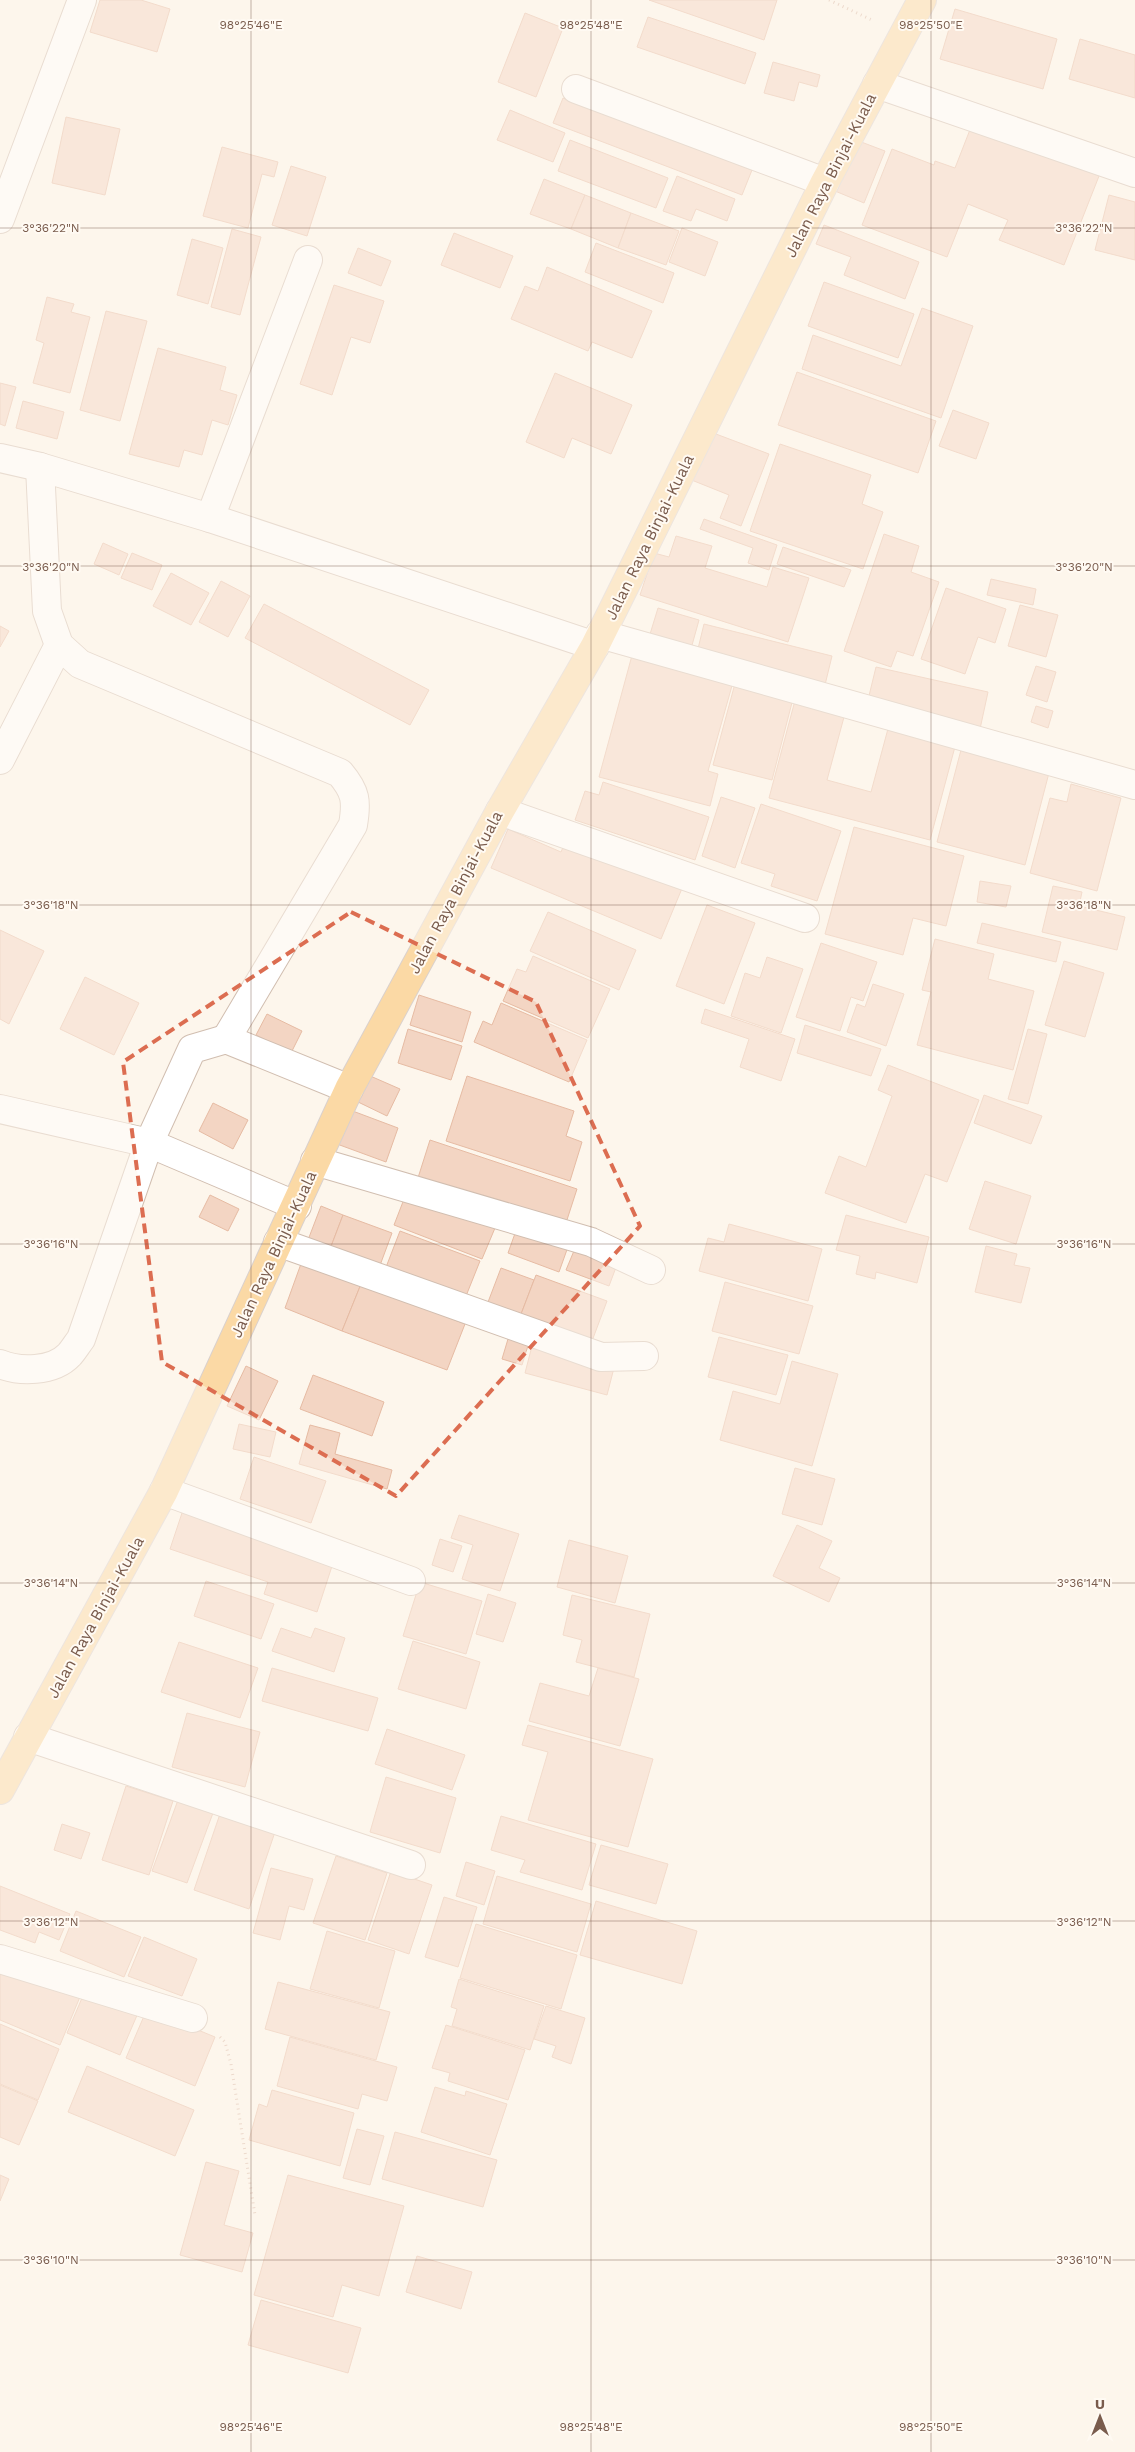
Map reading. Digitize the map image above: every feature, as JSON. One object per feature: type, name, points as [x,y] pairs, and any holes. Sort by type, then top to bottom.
[{"type":"main road","name":"Jalan Raya Binjai-Kuala","points":[[0,1790],[164,1491],[278,1242],[297,1206],[315,1161],[349,1089],[500,810],[597,640],[825,182],[922,0]]},
{"type":"street","points":[[0,219],[82,0]]},
{"type":"street","points":[[877,84],[1135,173]]},
{"type":"street","points":[[576,89],[825,182]]},
{"type":"street","points":[[210,518],[308,260]]},
{"type":"street","points":[[0,458],[40,467],[210,518],[597,640],[1135,785]]},
{"type":"street","points":[[40,467],[47,611],[59,645],[80,664],[340,773],[351,786],[356,804],[352,825],[226,1039]]},
{"type":"street","points":[[0,760],[59,645]]},
{"type":"street","points":[[500,810],[805,918]]},
{"type":"street","points":[[0,1364],[10,1368],[33,1369],[52,1365],[68,1357],[80,1339],[149,1143],[192,1049],[226,1039],[349,1089]]},
{"type":"street","points":[[0,1109],[149,1143],[297,1206]]},
{"type":"street","points":[[315,1161],[591,1242],[651,1270]]},
{"type":"street","points":[[278,1242],[601,1357],[644,1356]]},
{"type":"street","points":[[164,1491],[411,1581]]},
{"type":"street","points":[[28,1737],[411,1865]]},
{"type":"street","points":[[0,1959],[193,2018]]},
{"type":"path","points":[[830,0],[903,35]]},
{"type":"path","points":[[193,2018],[211,2028],[224,2042],[231,2064],[254,2215]]},
{"type":"highlighted area","points":[[351,912],[536,1002],[640,1226],[396,1496],[162,1362],[123,1062]]},
{"type":"building","points":[[100,0],[141,0],[170,9],[157,52],[90,32]]},
{"type":"building","points":[[649,0],[777,0],[764,40]]},
{"type":"building","points":[[955,9],[1057,39],[1043,89],[940,59]]},
{"type":"building","points":[[525,13],[563,28],[536,97],[498,82]]},
{"type":"building","points":[[648,17],[756,53],[745,84],[637,47]]},
{"type":"building","points":[[1080,39],[1135,55],[1135,98],[1069,79]]},
{"type":"building","points":[[773,62],[820,75],[817,87],[799,82],[794,101],[764,93]]},
{"type":"building","points":[[563,98],[752,170],[742,195],[553,123]]},
{"type":"building","points":[[510,110],[565,133],[553,162],[497,140]]},
{"type":"building","points":[[66,117],[120,129],[105,195],[52,183]]},
{"type":"building","points":[[973,122],[1101,171],[1064,265],[999,240],[1008,220],[968,204],[947,257],[862,225],[892,149],[934,165],[935,161],[955,168]]},
{"type":"building","points":[[570,140],[668,178],[656,208],[558,171]]},
{"type":"building","points":[[856,140],[885,151],[864,203],[835,191]]},
{"type":"building","points":[[222,147],[278,162],[274,177],[262,174],[248,228],[203,216]]},
{"type":"building","points":[[291,166],[326,177],[307,236],[272,225]]},
{"type":"building","points":[[677,176],[735,199],[727,221],[696,209],[691,221],[663,211]]},
{"type":"building","points":[[544,179],[585,195],[571,229],[530,214]]},
{"type":"building","points":[[585,195],[631,213],[618,248],[571,229]]},
{"type":"building","points":[[1109,195],[1135,202],[1135,260],[1095,250]]},
{"type":"building","points":[[631,213],[679,231],[666,265],[618,248]]},
{"type":"building","points":[[824,225],[919,262],[905,299],[844,275],[851,257],[816,244]]},
{"type":"building","points":[[682,228],[718,242],[705,276],[669,262]]},
{"type":"building","points":[[232,229],[261,237],[240,315],[211,307]]},
{"type":"building","points":[[454,233],[513,256],[500,288],[441,265]]},
{"type":"building","points":[[192,239],[223,248],[208,304],[177,295]]},
{"type":"building","points":[[596,243],[674,273],[663,303],[585,272]]},
{"type":"building","points":[[358,248],[391,261],[381,286],[348,273]]},
{"type":"building","points":[[547,267],[652,311],[632,358],[592,342],[588,351],[511,319],[525,286],[538,291]]},
{"type":"building","points":[[824,282],[914,314],[898,358],[808,326]]},
{"type":"building","points":[[334,285],[384,301],[370,343],[351,337],[332,395],[300,384]]},
{"type":"building","points":[[47,297],[74,304],[71,312],[90,317],[70,393],[33,383],[44,343],[36,340]]},
{"type":"building","points":[[922,308],[973,326],[941,418],[802,369],[813,335],[901,366]]},
{"type":"building","points":[[106,311],[147,321],[120,421],[80,410]]},
{"type":"building","points":[[158,348],[226,367],[220,390],[237,395],[228,425],[212,420],[202,455],[184,450],[179,467],[129,454]]},
{"type":"building","points":[[797,372],[936,421],[918,473],[778,425]]},
{"type":"building","points":[[555,373],[632,405],[611,454],[572,438],[564,458],[526,442]]},
{"type":"building","points":[[0,383],[16,387],[5,426],[0,424]]},
{"type":"building","points":[[23,401],[64,412],[57,439],[16,428]]},
{"type":"building","points":[[953,410],[989,423],[976,459],[939,446]]},
{"type":"building","points":[[708,431],[769,454],[741,526],[720,518],[729,495],[689,479]]},
{"type":"building","points":[[780,444],[871,475],[862,504],[883,512],[863,569],[750,531]]},
{"type":"building","points":[[704,519],[777,545],[769,570],[748,563],[753,548],[700,529]]},
{"type":"building","points":[[884,534],[919,546],[911,572],[939,582],[913,656],[897,651],[891,667],[844,651]]},
{"type":"building","points":[[676,536],[712,546],[705,568],[767,587],[773,567],[809,578],[788,642],[640,595],[654,553],[669,557]]},
{"type":"building","points":[[103,543],[128,554],[119,575],[94,564]]},
{"type":"building","points":[[783,547],[851,570],[844,587],[777,564]]},
{"type":"building","points":[[132,553],[162,565],[152,590],[121,578]]},
{"type":"building","points":[[171,573],[209,593],[191,625],[153,606]]},
{"type":"building","points":[[991,579],[1036,589],[1033,605],[987,595]]},
{"type":"building","points":[[221,581],[250,596],[228,637],[199,622]]},
{"type":"building","points":[[946,588],[1006,609],[995,643],[978,637],[965,674],[921,659]]},
{"type":"building","points":[[264,604],[429,690],[410,725],[245,638]]},
{"type":"building","points":[[1020,605],[1058,615],[1046,657],[1008,646]]},
{"type":"building","points":[[658,608],[699,620],[689,656],[647,644]]},
{"type":"building","points":[[704,624],[832,656],[824,689],[696,657]]},
{"type":"building","points":[[0,626],[9,631],[0,647]]},
{"type":"building","points":[[634,648],[735,675],[708,771],[718,774],[710,806],[599,777]]},
{"type":"building","points":[[1036,666],[1056,672],[1047,702],[1026,695]]},
{"type":"building","points":[[876,667],[988,692],[980,729],[867,704]]},
{"type":"building","points":[[737,676],[795,691],[772,780],[713,765]]},
{"type":"building","points":[[797,693],[847,706],[827,780],[871,792],[889,725],[956,743],[930,840],[769,798]]},
{"type":"building","points":[[1036,706],[1053,711],[1048,728],[1031,722]]},
{"type":"building","points":[[962,746],[1050,769],[1025,865],[937,842]]},
{"type":"building","points":[[603,782],[709,817],[695,860],[575,820],[585,791],[599,795]]},
{"type":"building","points":[[1071,784],[1121,798],[1097,891],[1030,873],[1050,798],[1067,802]]},
{"type":"building","points":[[721,797],[755,808],[735,868],[702,856]]},
{"type":"building","points":[[761,804],[841,831],[817,901],[771,886],[775,874],[741,863]]},
{"type":"building","points":[[854,827],[964,856],[946,926],[913,918],[903,955],[825,934]]},
{"type":"building","points":[[508,829],[561,852],[567,838],[683,886],[661,939],[491,868]]},
{"type":"building","points":[[980,881],[1011,886],[1006,907],[977,902]]},
{"type":"building","points":[[1053,886],[1082,892],[1079,906],[1125,917],[1117,950],[1042,932]]},
{"type":"building","points":[[707,905],[755,923],[724,1004],[676,986]]},
{"type":"building","points":[[548,912],[636,950],[619,990],[530,951]]},
{"type":"building","points":[[982,923],[1061,942],[1056,962],[977,943]]},
{"type":"building","points":[[0,930],[44,951],[9,1024],[0,1019]]},
{"type":"building","points":[[935,939],[994,954],[988,979],[1034,991],[1013,1070],[917,1045],[931,992],[922,990]]},
{"type":"building","points":[[821,943],[877,962],[863,1001],[851,997],[840,1031],[796,1017]]},
{"type":"building","points":[[533,956],[610,989],[588,1038],[503,1001],[517,969],[526,972]]},
{"type":"building","points":[[767,957],[803,969],[781,1033],[731,1016],[745,973],[760,978]]},
{"type":"building","points":[[1064,961],[1104,973],[1085,1037],[1045,1025]]},
{"type":"building","points":[[85,977],[139,1003],[114,1055],[60,1029]]},
{"type":"building","points":[[873,984],[904,994],[886,1046],[847,1032],[857,1004],[865,1007]]},
{"type":"building","points":[[419,995],[471,1012],[462,1042],[410,1025]]},
{"type":"building","points":[[501,1003],[587,1040],[569,1082],[474,1042],[483,1021],[492,1025]]},
{"type":"building","points":[[705,1009],[795,1039],[781,1081],[740,1067],[749,1039],[701,1023]]},
{"type":"building","points":[[267,1014],[302,1031],[291,1053],[256,1035]]},
{"type":"building","points":[[805,1025],[881,1049],[871,1076],[797,1053]]},
{"type":"building","points":[[408,1029],[462,1046],[451,1080],[398,1063]]},
{"type":"building","points":[[1028,1029],[1047,1034],[1028,1104],[1008,1099]]},
{"type":"building","points":[[888,1065],[979,1100],[947,1182],[925,1174],[906,1223],[825,1193],[839,1156],[866,1167],[892,1096],[878,1090]]},
{"type":"building","points":[[368,1075],[400,1089],[387,1116],[356,1101]]},
{"type":"building","points":[[467,1076],[574,1111],[566,1136],[582,1142],[570,1181],[446,1141]]},
{"type":"building","points":[[984,1095],[1042,1116],[1031,1144],[974,1123]]},
{"type":"building","points":[[213,1103],[248,1120],[233,1149],[199,1131]]},
{"type":"building","points":[[350,1110],[398,1128],[386,1162],[337,1144]]},
{"type":"building","points":[[430,1140],[577,1189],[564,1229],[417,1181]]},
{"type":"building","points":[[985,1181],[1031,1196],[1016,1244],[969,1229]]},
{"type":"building","points":[[406,1194],[495,1228],[482,1259],[394,1225]]},
{"type":"building","points":[[210,1195],[239,1209],[228,1231],[199,1217]]},
{"type":"building","points":[[321,1206],[343,1215],[330,1249],[308,1240]]},
{"type":"building","points":[[343,1215],[392,1233],[379,1268],[330,1249]]},
{"type":"building","points":[[846,1215],[929,1237],[917,1283],[876,1272],[875,1279],[856,1274],[860,1256],[836,1250]]},
{"type":"building","points":[[729,1224],[822,1249],[808,1301],[699,1271],[708,1238],[724,1242]]},
{"type":"building","points":[[518,1225],[569,1244],[559,1272],[508,1253]]},
{"type":"building","points":[[400,1231],[480,1261],[462,1306],[383,1275]]},
{"type":"building","points":[[576,1246],[618,1262],[609,1286],[566,1270]]},
{"type":"building","points":[[986,1246],[1017,1254],[1014,1265],[1030,1268],[1021,1303],[975,1292]]},
{"type":"building","points":[[302,1261],[361,1284],[342,1331],[285,1308]]},
{"type":"building","points":[[501,1268],[534,1280],[518,1322],[485,1310]]},
{"type":"building","points":[[536,1275],[607,1301],[589,1349],[518,1322]]},
{"type":"building","points":[[725,1282],[813,1306],[799,1354],[712,1331]]},
{"type":"building","points":[[361,1284],[465,1324],[447,1370],[342,1331]]},
{"type":"building","points":[[511,1329],[531,1336],[522,1365],[502,1359]]},
{"type":"building","points":[[719,1337],[788,1355],[776,1395],[708,1377]]},
{"type":"building","points":[[533,1342],[615,1364],[607,1395],[525,1373]]},
{"type":"building","points":[[792,1361],[838,1374],[812,1466],[720,1440],[733,1391],[780,1404]]},
{"type":"building","points":[[246,1366],[278,1381],[259,1420],[227,1406]]},
{"type":"building","points":[[313,1375],[384,1402],[372,1436],[300,1409]]},
{"type":"building","points":[[239,1424],[276,1432],[270,1457],[233,1449]]},
{"type":"building","points":[[310,1425],[340,1433],[335,1454],[392,1470],[387,1489],[299,1464]]},
{"type":"building","points":[[254,1457],[326,1481],[311,1523],[240,1499]]},
{"type":"building","points":[[795,1468],[835,1479],[822,1525],[782,1514]]},
{"type":"building","points":[[184,1507],[335,1557],[317,1612],[264,1594],[268,1582],[170,1549]]},
{"type":"building","points":[[459,1515],[519,1534],[500,1591],[462,1579],[473,1545],[451,1538]]},
{"type":"building","points":[[797,1525],[832,1541],[819,1568],[840,1578],[829,1602],[773,1576]]},
{"type":"building","points":[[440,1539],[462,1546],[453,1572],[432,1565]]},
{"type":"building","points":[[569,1540],[628,1556],[615,1603],[557,1587]]},
{"type":"building","points":[[206,1581],[274,1604],[261,1639],[194,1616]]},
{"type":"building","points":[[420,1582],[482,1601],[466,1654],[403,1636]]},
{"type":"building","points":[[488,1594],[516,1603],[503,1642],[476,1634]]},
{"type":"building","points":[[572,1595],[650,1614],[634,1677],[576,1662],[582,1640],[563,1635]]},
{"type":"building","points":[[281,1628],[311,1638],[315,1628],[345,1638],[334,1672],[272,1651]]},
{"type":"building","points":[[413,1641],[480,1662],[466,1709],[398,1689]]},
{"type":"building","points":[[179,1642],[258,1668],[240,1718],[161,1692]]},
{"type":"building","points":[[272,1668],[378,1698],[368,1731],[262,1701]]},
{"type":"building","points":[[598,1668],[639,1679],[620,1746],[529,1721],[540,1683],[589,1696]]},
{"type":"building","points":[[187,1713],[260,1732],[245,1787],[172,1767]]},
{"type":"building","points":[[528,1725],[653,1759],[628,1847],[528,1820],[548,1752],[522,1745]]},
{"type":"building","points":[[387,1729],[465,1755],[452,1790],[375,1764]]},
{"type":"building","points":[[386,1777],[456,1798],[440,1853],[370,1832]]},
{"type":"building","points":[[126,1786],[173,1801],[149,1875],[102,1860]]},
{"type":"building","points":[[178,1800],[213,1813],[187,1883],[152,1871]]},
{"type":"building","points":[[222,1808],[277,1826],[249,1909],[194,1890]]},
{"type":"building","points":[[501,1816],[596,1844],[582,1890],[520,1872],[525,1860],[491,1850]]},
{"type":"building","points":[[62,1824],[90,1833],[81,1859],[54,1850]]},
{"type":"building","points":[[601,1845],[668,1864],[656,1904],[589,1885]]},
{"type":"building","points":[[336,1856],[387,1873],[365,1940],[313,1923]]},
{"type":"building","points":[[466,1862],[495,1871],[484,1905],[456,1896]]},
{"type":"building","points":[[271,1868],[313,1879],[304,1910],[289,1906],[280,1940],[253,1933]]},
{"type":"building","points":[[391,1871],[432,1885],[409,1954],[368,1940]]},
{"type":"building","points":[[497,1876],[591,1904],[577,1952],[483,1924]]},
{"type":"building","points":[[0,1886],[70,1914],[59,1940],[39,1932],[35,1943],[0,1930]]},
{"type":"building","points":[[444,1897],[477,1907],[458,1967],[425,1957]]},
{"type":"building","points":[[596,1901],[697,1931],[682,1984],[580,1955]]},
{"type":"building","points":[[76,1911],[141,1937],[124,1977],[60,1951]]},
{"type":"building","points":[[476,1924],[577,1955],[561,2009],[460,1978]]},
{"type":"building","points":[[327,1931],[395,1951],[379,2008],[310,1989]]},
{"type":"building","points":[[144,1937],[197,1959],[182,1996],[128,1976]]},
{"type":"building","points":[[0,1972],[82,1992],[60,2045],[0,2020]]},
{"type":"building","points":[[459,1979],[544,2006],[530,2050],[452,2026],[457,2009],[451,2007]]},
{"type":"building","points":[[278,1982],[390,2012],[376,2060],[265,2029]]},
{"type":"building","points":[[85,1991],[138,2013],[120,2055],[67,2033]]},
{"type":"building","points":[[546,2006],[585,2018],[571,2064],[552,2057],[556,2046],[534,2039]]},
{"type":"building","points":[[147,2009],[215,2037],[195,2086],[126,2058]]},
{"type":"building","points":[[0,2024],[59,2049],[38,2100],[0,2084]]},
{"type":"building","points":[[446,2025],[525,2050],[508,2100],[448,2081],[450,2073],[432,2068]]},
{"type":"building","points":[[290,2037],[397,2067],[387,2101],[362,2094],[358,2109],[277,2086]]},
{"type":"building","points":[[87,2066],[194,2110],[175,2156],[68,2112]]},
{"type":"building","points":[[0,2085],[38,2101],[19,2145],[0,2137]]},
{"type":"building","points":[[435,2087],[465,2096],[466,2091],[507,2104],[490,2155],[421,2132]]},
{"type":"building","points":[[272,2090],[354,2113],[340,2166],[249,2140],[259,2104],[267,2107]]},
{"type":"building","points":[[357,2129],[384,2136],[370,2185],[343,2178]]},
{"type":"building","points":[[395,2132],[497,2160],[483,2207],[382,2179]]},
{"type":"building","points":[[206,2162],[239,2171],[224,2225],[253,2233],[242,2272],[180,2255]]},
{"type":"building","points":[[0,2175],[9,2179],[0,2201]]},
{"type":"building","points":[[288,2175],[404,2206],[379,2296],[342,2285],[333,2317],[254,2295]]},
{"type":"building","points":[[417,2256],[472,2272],[461,2309],[406,2292]]},
{"type":"building","points":[[261,2300],[361,2328],[348,2373],[248,2345]]}]
